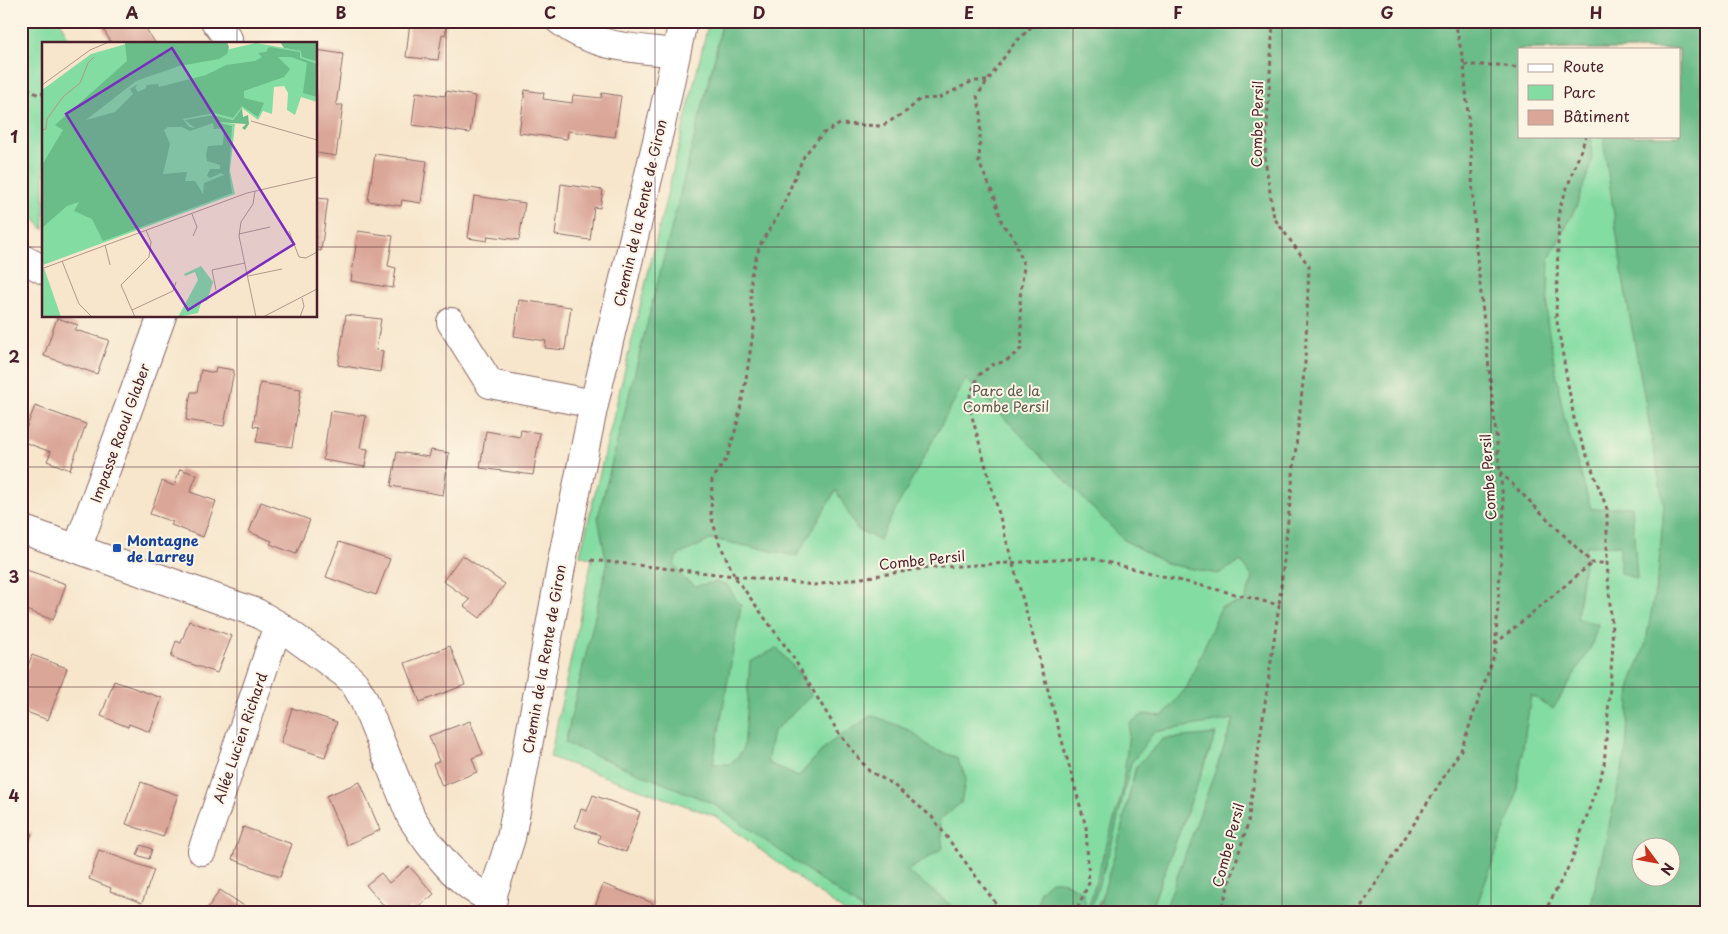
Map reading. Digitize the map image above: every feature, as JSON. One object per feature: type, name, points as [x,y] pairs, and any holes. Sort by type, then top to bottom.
[{"type":"street","points":[[560,21],[579,35],[596,42],[676,53]]},
{"type":"street","name":"Chemin de la Rente de Giron","points":[[490,906],[511,838],[563,556],[594,404],[646,191],[682,21]]},
{"type":"street","points":[[21,258],[42,269]]},
{"type":"street","name":"Impasse Raoul Glaber","points":[[78,549],[161,318]]},
{"type":"street","points":[[451,322],[490,384],[594,404]]},
{"type":"street","points":[[21,529],[257,613],[278,625],[335,666],[354,683],[363,698],[411,817],[421,833],[445,861],[490,906]]},
{"type":"street","name":"Allée Lucien Richard","points":[[202,851],[278,625]]},
{"type":"path","points":[[1037,21],[1012,46],[977,96],[981,113],[978,163],[995,198],[1002,224],[1014,238],[1024,266],[1020,298],[1022,348],[1006,361],[992,365],[979,375],[970,395],[971,413],[1086,827],[1089,883],[1074,913]]},
{"type":"path","name":"Combe Persil","points":[[1220,913],[1248,823],[1280,605],[1306,363],[1308,266],[1274,218],[1265,159],[1273,21]]},
{"type":"path","name":"Combe Persil","points":[[1357,913],[1460,750],[1494,653],[1495,644],[1504,509],[1475,238],[1472,154],[1464,65],[1455,21]]},
{"type":"path","points":[[1464,65],[1498,65],[1518,68]]},
{"type":"path","points":[[987,81],[973,81],[939,98],[920,99],[907,111],[882,126],[840,124],[822,134],[804,156],[780,212],[760,244],[750,275],[751,306],[755,320],[739,416],[727,458],[712,480],[711,516],[719,542],[735,577],[791,654],[838,732],[869,771],[891,783],[932,817],[1003,913]]},
{"type":"path","points":[[21,83],[38,95],[42,94]]},
{"type":"path","points":[[1544,913],[1571,862],[1604,766],[1613,645],[1607,563],[1607,509],[1575,424],[1556,316],[1559,210],[1585,138]]},
{"type":"path","points":[[1500,472],[1592,563]]},
{"type":"path","name":"Combe Persil","points":[[563,556],[815,586],[927,568],[1090,558],[1280,605]]},
{"type":"path","points":[[1495,644],[1592,563],[1607,563]]},
{"type":"green space","points":[[21,21],[60,21],[70,42],[42,42],[42,228],[21,203]]},
{"type":"green space","name":"Parc de la Combe Persil","points":[[709,21],[1707,21],[1707,913],[1149,913],[1216,734],[1136,766],[1113,864],[1107,884],[1093,913],[846,913],[715,816],[550,757],[592,559],[580,555]]},
{"type":"green space","name":"Parc de la Combe Persil","points":[[722,21],[1707,21],[1707,913],[1589,913],[1626,752],[1630,685],[1645,646],[1658,575],[1664,506],[1624,284],[1604,138],[1680,138],[1680,48],[1518,48],[1518,138],[1591,138],[1592,162],[1576,207],[1549,259],[1547,322],[1564,417],[1591,509],[1632,506],[1637,579],[1620,573],[1620,545],[1586,546],[1577,619],[1598,624],[1591,647],[1553,709],[1531,695],[1515,801],[1474,913],[1164,913],[1234,719],[1154,732],[1131,763],[1112,843],[1090,912],[1038,913],[1040,891],[1051,881],[1062,881],[1083,892],[1087,911],[1122,793],[1130,723],[1144,714],[1163,716],[1187,687],[1221,607],[1244,602],[1253,578],[1241,561],[1218,574],[1167,564],[1124,540],[966,379],[879,540],[857,529],[836,490],[797,556],[712,539],[677,556],[674,564],[684,579],[696,586],[716,582],[726,584],[741,606],[713,764],[731,764],[743,750],[750,662],[777,648],[803,678],[811,696],[773,732],[767,762],[798,777],[827,745],[872,715],[911,731],[932,749],[956,757],[966,777],[961,803],[939,820],[943,848],[907,871],[961,913],[867,913],[714,804],[565,743],[607,565],[598,517],[715,56]]},
{"type":"green space","points":[[1216,734],[1149,913],[1093,913],[1100,904],[1118,843],[1136,767],[1163,739]]},
{"type":"building","points":[[111,21],[141,21],[155,42],[111,42],[102,27]]},
{"type":"building","points":[[410,21],[447,21],[445,35],[442,34],[438,60],[406,57]]},
{"type":"building","points":[[318,50],[343,54],[336,105],[343,105],[336,156],[318,153]]},
{"type":"building","points":[[525,90],[544,93],[543,99],[572,103],[573,95],[601,98],[602,93],[621,96],[615,137],[568,131],[567,139],[519,133]]},
{"type":"building","points":[[446,91],[475,96],[470,133],[412,125],[416,92],[445,96]]},
{"type":"building","points":[[375,154],[427,161],[421,203],[402,200],[401,206],[368,201]]},
{"type":"building","points":[[561,184],[603,190],[600,208],[594,207],[590,240],[555,235]]},
{"type":"building","points":[[474,196],[525,203],[519,240],[488,236],[487,241],[468,238]]},
{"type":"building","points":[[318,198],[328,199],[321,251],[318,250]]},
{"type":"building","points":[[358,231],[393,236],[388,266],[396,268],[393,288],[351,281]]},
{"type":"building","points":[[519,300],[571,307],[565,350],[545,348],[546,341],[514,336]]},
{"type":"building","points":[[346,315],[381,319],[376,350],[383,351],[380,372],[338,365]]},
{"type":"building","points":[[57,318],[78,325],[75,330],[109,340],[97,374],[44,356]]},
{"type":"building","points":[[216,367],[234,370],[224,426],[186,420],[191,392],[197,392],[201,370],[215,373]]},
{"type":"building","points":[[260,383],[301,389],[292,447],[256,442],[259,427],[253,426]]},
{"type":"building","points":[[35,406],[86,424],[70,470],[47,461],[51,452],[21,441]]},
{"type":"building","points":[[330,411],[366,416],[360,448],[368,449],[365,467],[323,460]]},
{"type":"building","points":[[521,430],[540,433],[533,475],[480,468],[486,431],[520,437]]},
{"type":"building","points":[[431,450],[449,453],[443,495],[391,486],[397,452],[429,457]]},
{"type":"building","points":[[180,469],[197,475],[190,492],[216,501],[203,537],[171,525],[173,522],[150,514],[162,481],[174,486]]},
{"type":"building","points":[[261,502],[310,520],[296,554],[270,544],[272,541],[249,532]]},
{"type":"building","points":[[339,542],[390,559],[376,595],[326,577]]},
{"type":"building","points":[[462,555],[505,584],[480,618],[464,606],[470,600],[443,581]]},
{"type":"building","points":[[21,568],[66,584],[53,620],[21,608]]},
{"type":"building","points":[[189,621],[232,636],[217,673],[171,657],[176,641],[181,643]]},
{"type":"building","points":[[450,646],[465,685],[420,702],[405,663]]},
{"type":"building","points":[[32,655],[67,668],[48,720],[21,710],[21,685]]},
{"type":"building","points":[[114,681],[162,698],[150,732],[129,724],[128,727],[101,716]]},
{"type":"building","points":[[292,708],[337,722],[325,757],[281,743]]},
{"type":"building","points":[[470,721],[483,754],[472,758],[477,772],[442,786],[433,764],[439,761],[429,736]]},
{"type":"building","points":[[141,782],[178,795],[163,837],[126,824]]},
{"type":"building","points":[[360,782],[380,830],[347,845],[326,796]]},
{"type":"building","points":[[593,795],[640,812],[626,852],[598,842],[600,835],[575,827],[581,809],[587,811]]},
{"type":"building","points":[[243,827],[292,844],[280,877],[232,859]]},
{"type":"building","points":[[21,829],[32,834],[21,862]]},
{"type":"building","points":[[141,845],[152,849],[149,859],[137,855]]},
{"type":"building","points":[[99,850],[154,870],[142,903],[110,891],[111,888],[89,879]]},
{"type":"building","points":[[409,866],[434,894],[414,911],[411,907],[405,913],[390,913],[366,885],[381,873],[389,883]]},
{"type":"building","points":[[603,884],[653,903],[650,913],[593,913]]},
{"type":"building","points":[[220,890],[255,913],[204,913]]},
{"type":"place","name":"Montagne de Larrey","points":[[117,548]]}]
